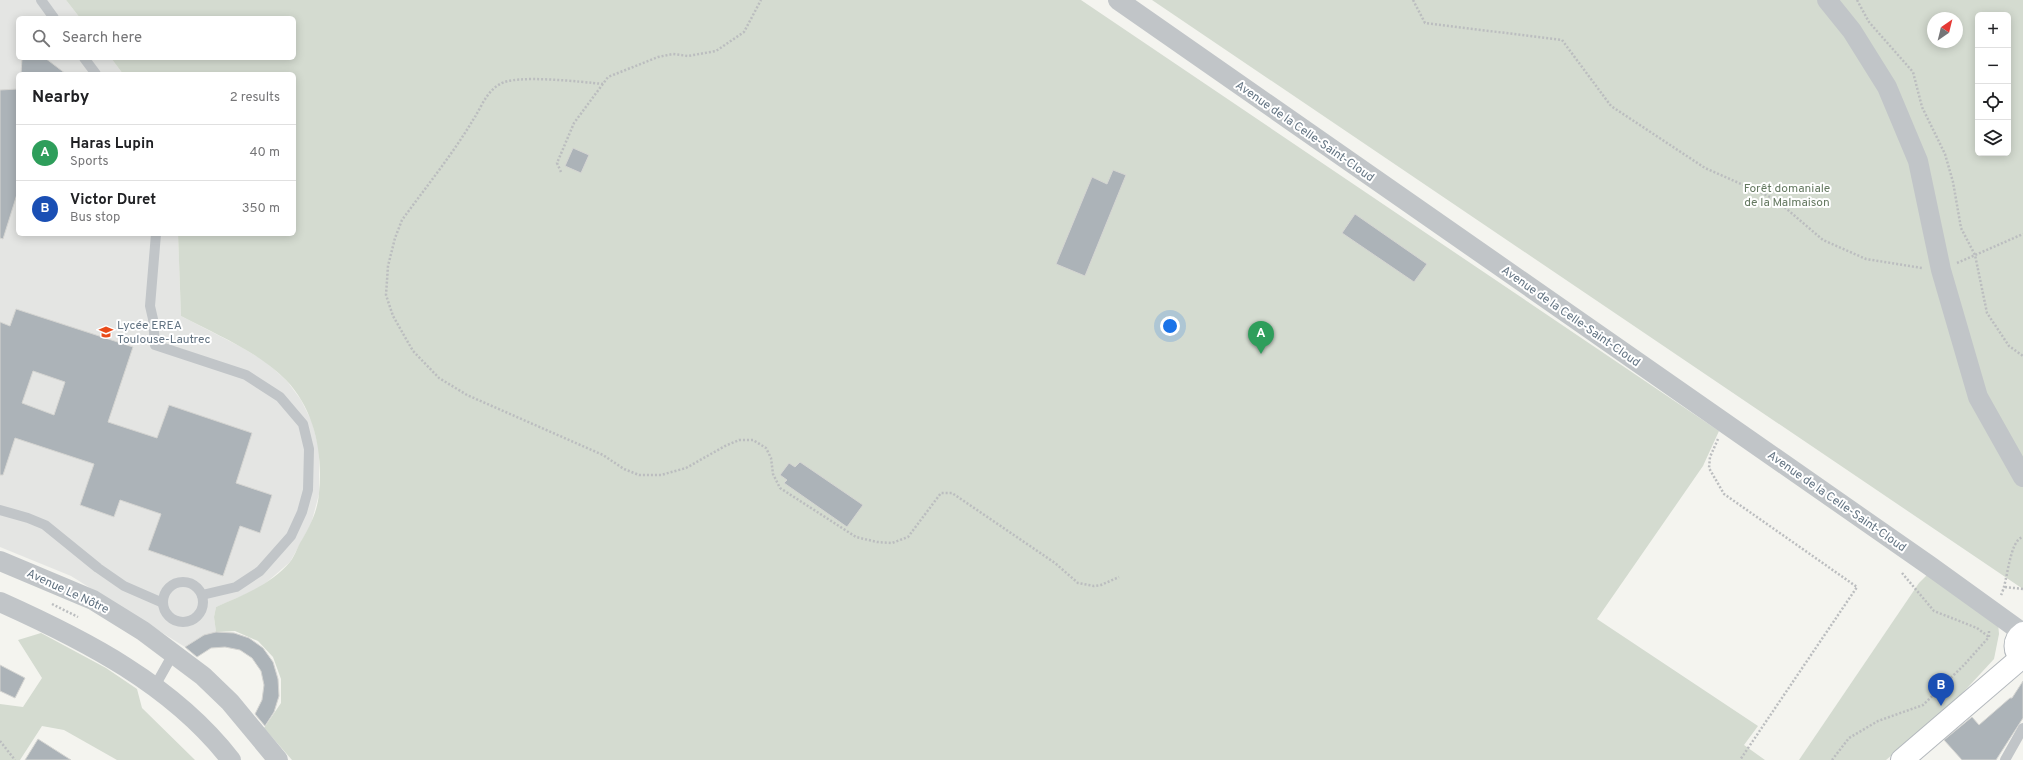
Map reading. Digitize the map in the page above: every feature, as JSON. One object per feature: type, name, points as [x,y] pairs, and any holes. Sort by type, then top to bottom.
[{"type":"street","name":"Avenue de la Celle-Saint-Cloud","points":[[1118,0],[2023,633]]},
{"type":"street","points":[[1827,0],[1852,31],[1887,87],[1918,160],[1941,270],[1978,397],[2023,477]]},
{"type":"street","name":"Avenue Le Nôtre","points":[[0,561],[93,600],[143,630],[203,676],[230,702],[278,760]]},
{"type":"street","points":[[0,602],[60,629],[155,686],[187,711],[215,740],[231,760]]},
{"type":"street","points":[[1902,760],[2022,658],[2016,650],[2016,644],[2023,633]]},
{"type":"lane","points":[[41,0],[53,16]]},
{"type":"lane","points":[[86,60],[94,72]]},
{"type":"lane","points":[[156,236],[150,306],[153,319],[155,345],[246,376],[280,397],[303,424],[309,449],[308,490],[302,512],[291,536],[260,571],[236,587],[202,595]]},
{"type":"lane","points":[[0,510],[28,518],[45,525],[98,568],[124,586],[163,603]]},
{"type":"lane","points":[[182,582],[194,585],[202,595],[203,602],[199,614],[187,622],[180,622],[168,615],[163,603],[166,591],[176,583],[182,582]]},
{"type":"lane","points":[[155,686],[173,654]]},
{"type":"lane","points":[[2005,760],[2023,728]]},
{"type":"path","points":[[561,172],[557,163],[574,123],[608,77],[658,57],[673,54],[688,56],[716,51],[736,39],[744,32],[761,0]]},
{"type":"path","points":[[1413,0],[1425,22],[1562,40],[1611,106],[1705,168],[1775,199],[1823,240],[1866,259],[1941,270],[2023,234]]},
{"type":"path","points":[[1857,0],[1869,22],[1913,72],[1922,107],[1945,154],[1951,175],[1961,228],[1975,255],[1987,313],[2009,346],[2023,356]]},
{"type":"path","points":[[603,84],[551,80],[513,80],[500,83],[486,97],[473,120],[402,220],[395,238],[388,266],[386,295],[393,316],[413,351],[439,378],[467,394],[602,455],[624,470],[639,475],[661,475],[686,468],[725,446],[739,440],[753,440],[766,448],[771,458],[773,474],[780,488],[856,537],[877,542],[892,543],[908,537],[941,493],[952,493],[1037,551],[1078,583],[1094,586],[1101,585],[1119,576]]},
{"type":"path","points":[[1727,425],[1716,442],[1710,457],[1710,468],[1716,483],[1724,494],[1857,587],[1740,760]]},
{"type":"path","points":[[1832,760],[1848,738],[1878,721],[1923,705],[1964,665],[1989,637],[1991,611],[2005,587],[2014,544],[2019,538],[2023,537]]},
{"type":"path","points":[[1902,573],[1934,611],[1977,628],[1989,637]]},
{"type":"path","points":[[2005,587],[2023,589]]},
{"type":"path","points":[[0,742],[15,760]]},
{"type":"shaded area","name":"Lycée EREA Toulouse-Lautrec","points":[[0,0],[66,0],[78,16],[16,16],[16,60],[112,60],[122,72],[16,72],[16,236],[178,236],[181,316],[243,348],[266,362],[287,381],[301,400],[312,422],[319,449],[319,494],[311,524],[290,562],[260,588],[216,607],[214,617],[216,632],[199,638],[185,647],[71,576],[0,547]]},
{"type":"green space","points":[[66,0],[1081,0],[1719,431],[1703,466],[1597,619],[1758,726],[1744,745],[1765,760],[292,760],[264,728],[281,703],[281,679],[273,657],[258,641],[235,631],[216,632],[214,617],[216,607],[256,589],[274,577],[293,558],[307,531],[317,506],[320,463],[315,433],[304,405],[296,392],[275,370],[250,352],[181,316],[178,236],[296,236],[296,72],[122,72],[112,60],[296,60],[296,16],[78,16]]},
{"type":"green space","name":"Forêt domaniale de la Malmaison","points":[[1152,0],[2023,0],[2023,589]]},
{"type":"green space","points":[[1929,573],[1998,623],[1999,634],[1994,659],[1957,699],[1886,760],[1799,760],[1919,583]]},
{"type":"green space","points":[[41,633],[106,668],[137,689],[142,708],[195,760],[117,760],[64,730],[42,726],[20,760],[0,760],[0,704],[23,707],[42,678],[18,640]]},
{"type":"building","points":[[22,60],[48,60],[63,72],[21,72]]},
{"type":"building","points":[[16,89],[16,197],[3,239],[0,238],[0,90]]},
{"type":"building","points":[[573,148],[589,155],[581,173],[565,166]]},
{"type":"building","points":[[1113,170],[1126,175],[1085,276],[1056,264],[1092,177],[1107,184]]},
{"type":"building","points":[[1355,214],[1427,264],[1414,282],[1342,233]]},
{"type":"building","points":[[16,309],[133,347],[108,422],[157,438],[169,405],[252,433],[236,483],[272,495],[260,533],[240,526],[223,576],[148,550],[161,514],[120,500],[114,517],[80,505],[94,464],[15,438],[3,475],[0,475],[0,322],[10,326]],"holes":[[[33,371],[65,382],[54,415],[22,403]]]},
{"type":"building","points":[[800,462],[863,505],[847,527],[784,483],[787,480],[780,475],[789,463],[795,467]]},
{"type":"building","points":[[216,632],[234,633],[249,638],[263,648],[273,662],[278,679],[279,696],[274,712],[265,726],[255,714],[262,700],[264,685],[261,671],[252,658],[240,650],[225,647],[211,648],[197,657],[185,647],[204,635]]},
{"type":"building","points":[[0,665],[25,678],[15,698],[0,691]]},
{"type":"building","points":[[2023,681],[2023,718],[1996,760],[1962,760],[1944,740],[1972,717],[1979,725],[2010,698],[2012,698]]},
{"type":"building","points":[[38,739],[71,760],[25,760]]},
{"type":"place","name":"Lycée EREA Toulouse-Lautrec","points":[[106,332]]},
{"type":"place","name":"Haras Lupin","points":[[1261,354]]},
{"type":"place","name":"Victor Duret","points":[[1941,706]]}]
